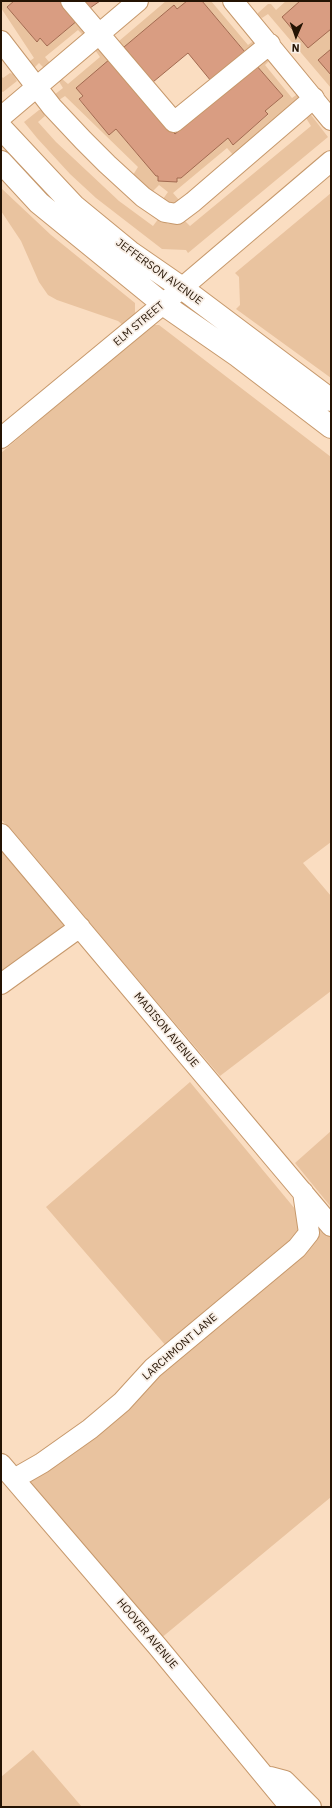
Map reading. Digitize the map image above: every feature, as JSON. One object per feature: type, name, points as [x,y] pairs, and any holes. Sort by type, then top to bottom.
[{"type":"main road","name":"JEFFERSON AVENUE","points":[[1,128],[74,206],[130,252],[182,288],[331,400]]},
{"type":"main road","name":"JEFFERSON AVENUE","points":[[1,162],[39,203],[163,304],[238,356],[331,426]]},
{"type":"street","points":[[71,1],[174,122],[270,44]]},
{"type":"street","points":[[1,117],[138,1]]},
{"type":"street","points":[[233,1],[270,44],[331,120]]},
{"type":"street","points":[[1,41],[52,107],[107,164],[144,197],[165,212],[177,214],[199,197],[314,98]]},
{"type":"street","name":"ELM STREET","points":[[1,438],[163,304],[331,161]]},
{"type":"street","name":"MADISON AVENUE","points":[[1,834],[331,1226]]},
{"type":"street","points":[[1,984],[80,927]]},
{"type":"street","name":"LARCHMONT LANE","points":[[14,1479],[42,1463],[90,1429],[122,1402],[153,1368],[297,1248],[309,1233],[303,1192]]},
{"type":"street","name":"HOOVER AVENUE","points":[[1,1464],[158,1647],[290,1807]]},
{"type":"street","points":[[265,1776],[285,1782],[311,1807]]},
{"type":"shaded area","points":[[1,1],[14,1],[7,7],[36,41],[40,38],[47,46],[78,20],[87,33],[83,35],[78,30],[45,57],[50,63],[44,68],[39,63],[33,69],[27,63],[34,58],[1,8]]},
{"type":"shaded area","points":[[166,1],[187,1],[177,9],[174,6],[124,47],[128,52],[125,55],[112,35],[119,41]]},
{"type":"shaded area","points":[[202,1],[211,1],[248,45],[252,42],[257,42],[248,55]]},
{"type":"shaded area","points":[[286,1],[331,1],[331,88],[268,14],[262,18],[258,15],[258,13],[268,4],[271,4],[276,10]]},
{"type":"shaded area","points":[[97,47],[110,59],[79,100],[109,134],[116,129],[137,154],[175,134],[180,129],[228,138],[233,144],[268,115],[265,111],[283,96],[256,65],[267,56],[270,60],[265,65],[292,98],[299,93],[303,96],[234,156],[227,148],[173,193],[179,200],[172,206],[163,199],[168,192],[159,185],[153,191],[150,190],[133,175],[138,167],[65,96],[59,100],[54,95],[63,88],[58,80],[61,78],[68,84],[100,57],[95,50]]},
{"type":"shaded area","points":[[10,73],[13,74],[17,81],[3,92],[1,91],[1,76],[3,78]]},
{"type":"shaded area","points":[[39,110],[42,110],[45,116],[38,122],[56,142],[119,201],[153,226],[159,218],[168,224],[179,224],[184,220],[190,226],[311,126],[306,118],[308,115],[311,115],[328,137],[188,253],[186,250],[162,249],[96,198],[70,174],[24,122]]},
{"type":"shaded area","points":[[1,188],[51,235],[135,303],[135,313],[124,326],[118,321],[57,300],[48,295],[39,282],[21,241],[1,211]]},
{"type":"shaded area","points":[[331,193],[331,378],[236,309],[240,305],[239,277],[235,273]]},
{"type":"shaded area","points":[[154,325],[159,325],[331,457],[331,842],[303,863],[331,896],[331,991],[220,1076],[1,819],[1,453],[147,329]]},
{"type":"shaded area","points":[[1,844],[65,924],[59,932],[1,979]]},
{"type":"shaded area","points":[[190,1082],[305,1221],[323,1227],[331,1236],[331,1497],[160,1639],[28,1487],[26,1470],[106,1406],[167,1347],[46,1207]]},
{"type":"shaded area","points":[[331,1131],[331,1207],[295,1163]]},
{"type":"shaded area","points":[[33,1750],[82,1807],[1,1807],[1,1777]]},
{"type":"building","points":[[14,1],[62,1],[78,20],[47,46],[40,38],[37,42],[7,7]]},
{"type":"building","points":[[84,1],[100,1],[90,8]]},
{"type":"building","points":[[187,1],[202,1],[245,52],[211,81],[188,53],[153,82],[124,47],[174,5],[177,9]]},
{"type":"building","points":[[300,1],[331,1],[331,29],[308,48],[282,17]]},
{"type":"building","points":[[331,49],[331,75],[318,60]]},
{"type":"building","points":[[110,59],[175,134],[256,65],[283,96],[265,111],[268,114],[233,145],[228,138],[181,178],[177,178],[177,182],[158,181],[158,176],[156,176],[116,129],[109,135],[79,99],[83,96],[76,88]]}]
